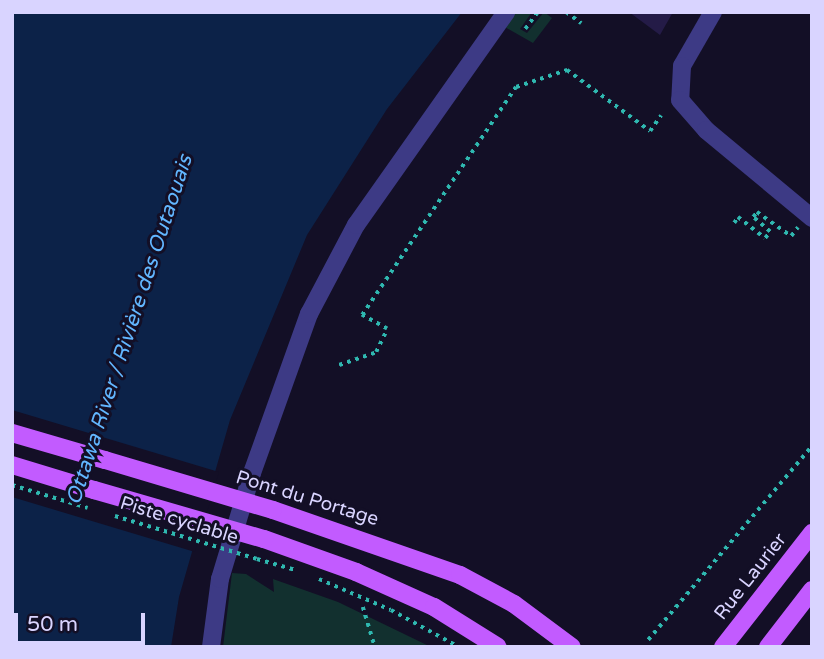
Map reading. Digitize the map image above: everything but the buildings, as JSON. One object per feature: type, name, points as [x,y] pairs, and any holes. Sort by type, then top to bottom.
[{"type":"main road","name":"Pont du Portage","points":[[12,433],[385,545],[460,575],[547,627],[572,647]]},
{"type":"main road","points":[[12,465],[264,539],[356,572],[434,607],[498,647]]},
{"type":"main road","name":"Rue Laurier","points":[[723,647],[812,533]]},
{"type":"main road","points":[[768,647],[812,590]]},
{"type":"street","points":[[211,647],[220,579],[252,473],[309,314],[356,225],[506,12]]},
{"type":"street","points":[[713,12],[682,66],[680,100],[706,131],[810,216]]},
{"type":"path","points":[[525,29],[538,12]]},
{"type":"path","points":[[566,12],[581,23]]},
{"type":"path","points":[[339,365],[376,352],[387,329],[362,315],[516,87],[567,70],[650,131],[661,115]]},
{"type":"path","points":[[734,223],[738,217],[765,237],[770,232],[753,217],[757,212],[791,236],[810,216]]},
{"type":"path","points":[[648,640],[812,446]]},
{"type":"path","name":"Piste cyclable","points":[[12,485],[90,508]]},
{"type":"path","name":"Piste cyclable","points":[[102,512],[306,574],[391,610],[459,647]]},
{"type":"path","points":[[363,607],[375,647]]},
{"type":"green space","points":[[514,12],[532,12],[520,29],[527,33],[544,12],[552,18],[533,43],[503,26]]},
{"type":"green space","points":[[232,573],[246,574],[274,592],[273,579],[338,602],[431,647],[223,647]]},
{"type":"water","name":"Ottawa River / Rivière des Outaouais","points":[[12,12],[462,12],[387,109],[307,235],[230,420],[179,597],[171,647],[12,647]]},
{"type":"pier","points":[[12,410],[219,472],[195,552],[12,497]]}]
